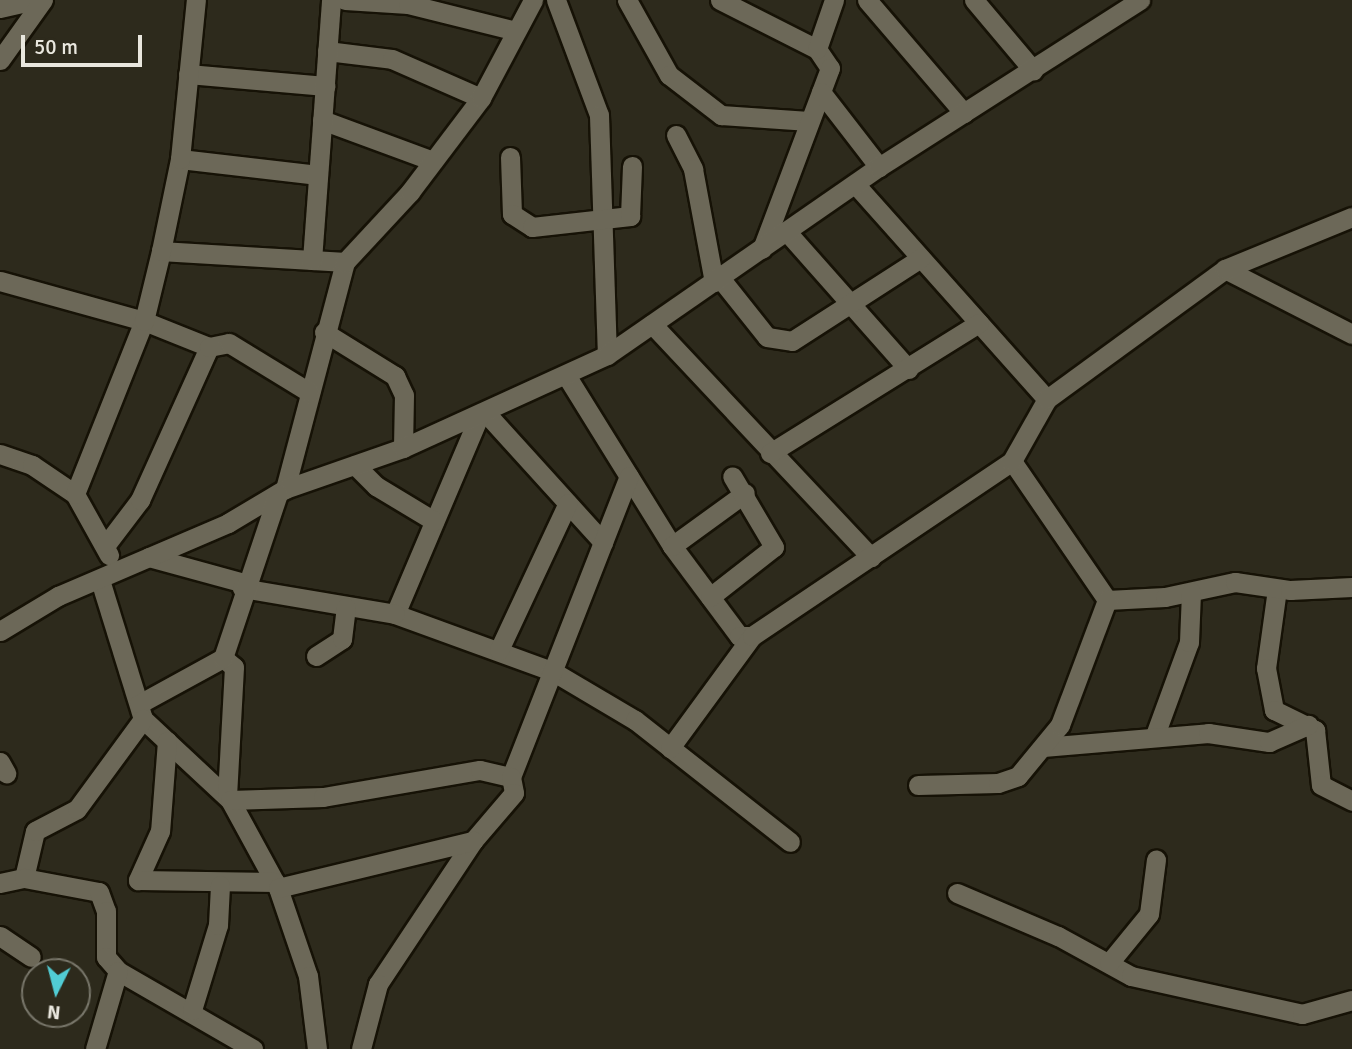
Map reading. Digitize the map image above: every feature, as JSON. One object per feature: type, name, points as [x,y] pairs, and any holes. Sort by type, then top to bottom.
[{"type":"street","points":[[0,8],[34,0]]},
{"type":"street","points":[[0,60],[43,0]]},
{"type":"street","points":[[75,494],[144,321],[180,159],[196,0]]},
{"type":"street","points":[[312,260],[331,0]]},
{"type":"street","points":[[345,0],[408,4],[516,31]]},
{"type":"street","points":[[24,878],[35,831],[77,809],[141,712],[223,658],[243,586],[281,491],[345,261],[433,161],[481,97],[533,0]]},
{"type":"street","points":[[556,0],[599,115],[598,223],[607,355]]},
{"type":"street","points":[[627,0],[669,75],[721,115],[809,121]]},
{"type":"street","points":[[720,0],[741,5],[817,49],[830,68],[761,249]]},
{"type":"street","points":[[817,49],[834,0]]},
{"type":"street","points":[[867,0],[964,113]]},
{"type":"street","points":[[974,0],[1033,71]]},
{"type":"street","points":[[0,631],[107,575],[281,491],[403,448],[607,355],[879,167],[1033,71],[1131,3]]},
{"type":"street","points":[[327,51],[393,59],[481,97]]},
{"type":"street","points":[[188,74],[325,86]]},
{"type":"street","points":[[821,92],[879,167]]},
{"type":"street","points":[[322,120],[433,161]]},
{"type":"street","points":[[676,135],[693,169],[717,280],[767,337],[779,342],[792,341],[852,305],[920,258]]},
{"type":"street","points":[[510,158],[512,214],[521,223],[598,223],[630,216],[632,166]]},
{"type":"street","points":[[180,159],[318,175]]},
{"type":"street","points":[[856,185],[1047,399]]},
{"type":"street","points":[[670,748],[752,636],[1012,461],[1047,399],[1225,269],[1352,217]]},
{"type":"street","points":[[787,232],[908,369]]},
{"type":"street","points":[[161,251],[345,261]]},
{"type":"street","points":[[1225,269],[1352,334]]},
{"type":"street","points":[[0,281],[144,321],[209,347],[229,343],[309,392]]},
{"type":"street","points":[[770,453],[979,323]]},
{"type":"street","points":[[652,324],[770,453],[871,557]]},
{"type":"street","points":[[324,332],[395,376],[404,395],[403,448]]},
{"type":"street","points":[[105,546],[165,453],[209,347]]},
{"type":"street","points":[[566,375],[672,546],[739,636],[752,636]]},
{"type":"street","points":[[483,413],[603,542]]},
{"type":"street","points":[[395,614],[483,413]]},
{"type":"street","points":[[0,454],[32,465],[75,494],[105,546],[107,575],[141,712],[167,741],[228,798],[277,885],[308,976],[317,1049]]},
{"type":"street","points":[[1012,461],[1107,600]]},
{"type":"street","points":[[355,465],[376,486],[434,522]]},
{"type":"street","points":[[361,1049],[378,984],[473,841],[514,793],[511,777],[629,476]]},
{"type":"street","points":[[710,597],[774,547],[732,476]]},
{"type":"street","points":[[672,546],[744,493]]},
{"type":"street","points":[[499,650],[568,503]]},
{"type":"street","points":[[149,557],[243,586],[395,614],[552,671],[670,748],[790,842]]},
{"type":"street","points":[[1107,600],[1192,592],[1235,582],[1277,589],[1352,587]]},
{"type":"street","points":[[1277,589],[1266,667],[1273,710],[1308,725],[1319,741],[1321,785],[1352,801]]},
{"type":"street","points":[[1155,735],[1189,642],[1192,592]]},
{"type":"street","points":[[918,785],[998,783],[1018,776],[1060,725],[1107,600]]},
{"type":"street","points":[[316,656],[342,639],[346,607]]},
{"type":"street","points":[[223,658],[234,667],[228,798]]},
{"type":"street","points":[[1043,747],[1155,735],[1208,733],[1269,742],[1308,725]]},
{"type":"street","points":[[167,741],[160,831],[138,880],[277,885],[473,841]]},
{"type":"street","points":[[228,798],[323,797],[480,770],[511,777]]},
{"type":"street","points":[[1109,963],[1149,914],[1156,859]]},
{"type":"street","points":[[0,883],[24,878],[100,892],[106,957],[118,971],[192,1010],[253,1049]]},
{"type":"street","points":[[192,1010],[218,925],[220,885]]},
{"type":"street","points":[[957,893],[1109,963],[1131,976],[1302,1014],[1352,1000]]},
{"type":"street","points":[[0,936],[31,957]]},
{"type":"street","points":[[94,1049],[118,971]]}]
